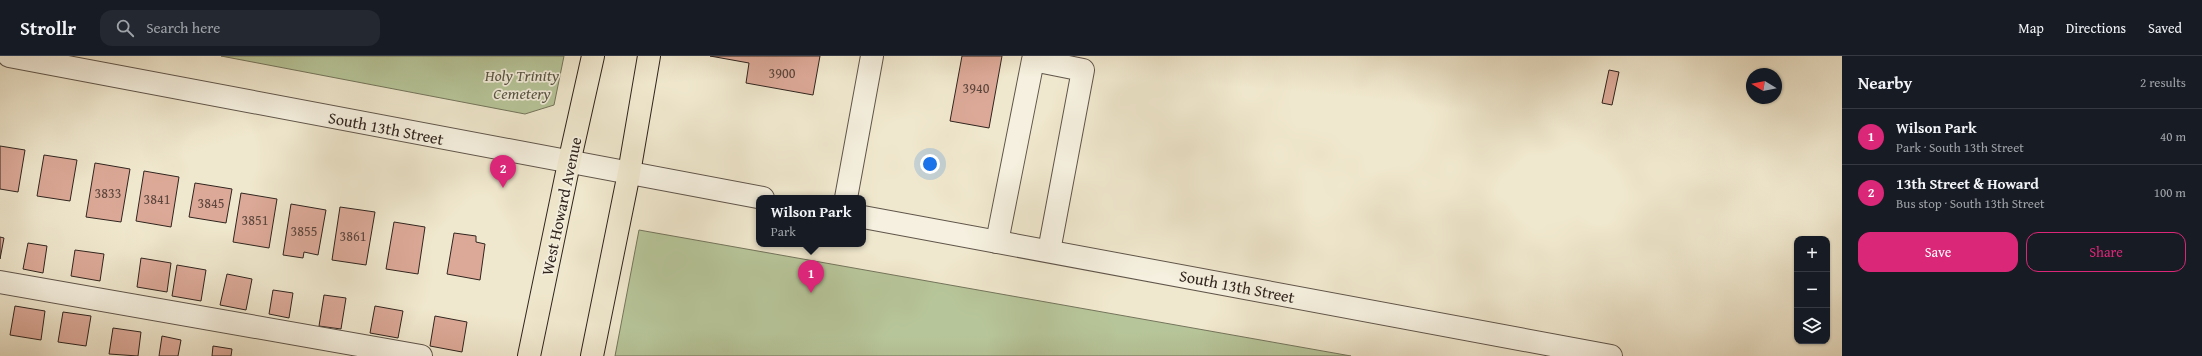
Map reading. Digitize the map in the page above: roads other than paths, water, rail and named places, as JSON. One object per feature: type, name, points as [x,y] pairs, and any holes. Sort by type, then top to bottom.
[{"type":"main road","name":"West Howard Avenue","points":[[529,356],[593,56]]},
{"type":"main road","points":[[592,356],[629,173],[649,56]]},
{"type":"street","name":"South 13th Street","points":[[9,56],[569,163],[756,197]]},
{"type":"street","points":[[847,195],[872,56]]},
{"type":"street","points":[[997,242],[1033,60],[1083,70],[1049,251]]},
{"type":"street","name":"South 13th Street","points":[[866,218],[1611,356]]},
{"type":"street","points":[[0,282],[323,347],[421,356]]},
{"type":"place","name":"13th Street & Howard","points":[[503,188]]},
{"type":"place","name":"Wilson Park","points":[[811,293]]},
{"type":"park label","name":"Holy Trinity Cemetery","points":[[522,84]]}]
